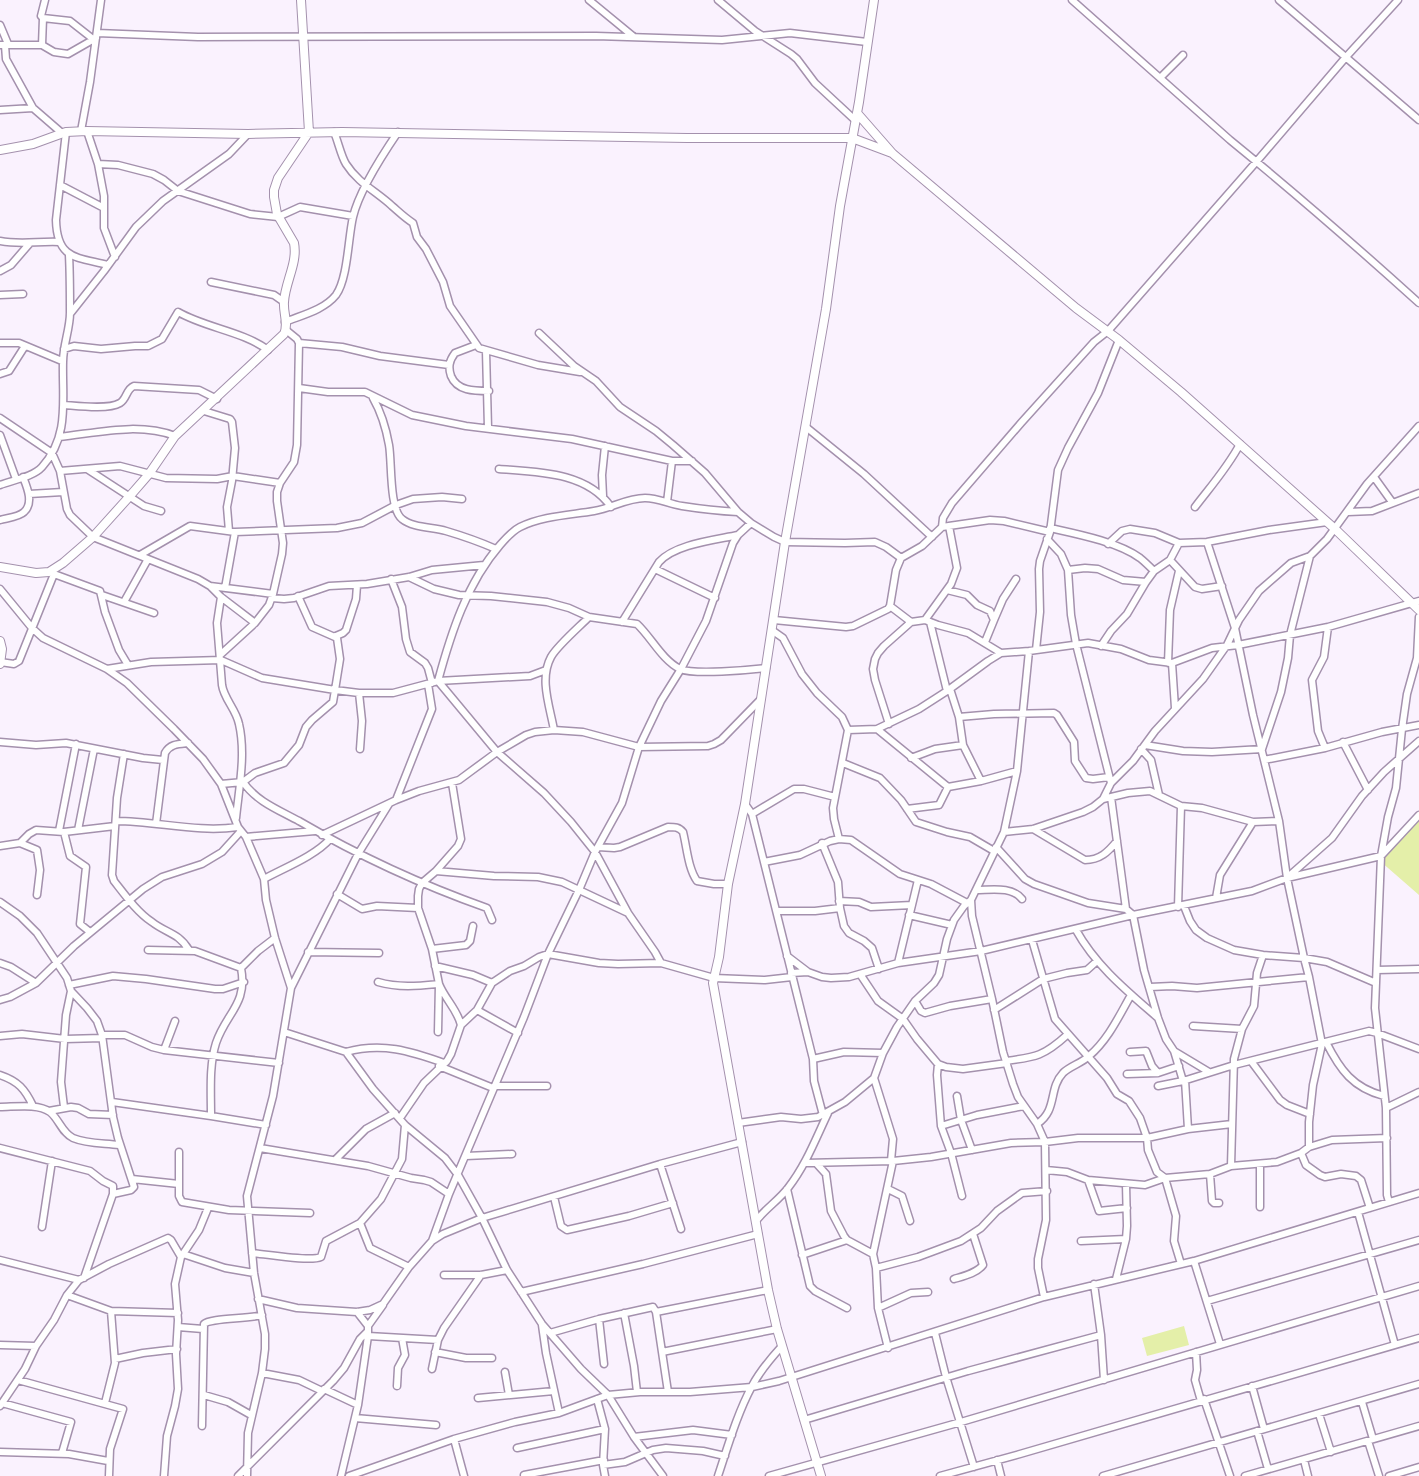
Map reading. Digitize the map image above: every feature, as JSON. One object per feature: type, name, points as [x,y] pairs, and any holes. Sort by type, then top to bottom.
[{"type":"street","points":[[42,45],[44,18],[41,16],[45,0]]},
{"type":"street","points":[[101,0],[84,131],[98,164],[104,196],[104,228],[115,257]]},
{"type":"street","points":[[221,658],[255,623],[269,605],[282,554],[283,542],[277,501],[280,483],[294,462],[297,445],[299,342],[286,326],[284,302],[295,248],[294,243],[278,217],[274,206],[274,197],[278,178],[309,132],[301,0]]},
{"type":"street","points":[[589,0],[634,37]]},
{"type":"street","points":[[718,0],[763,36],[797,59],[815,83],[856,117],[892,153],[1076,308],[1119,340],[1240,444],[1335,529],[1419,610]]},
{"type":"street","points":[[821,1476],[782,1346],[768,1290],[714,991],[714,978],[719,957],[728,884],[745,804],[773,631],[785,542],[806,426],[874,0]]},
{"type":"street","points":[[1072,0],[1230,140],[1364,253],[1419,303]]},
{"type":"street","points":[[1279,0],[1419,120]]},
{"type":"street","points":[[981,782],[963,745],[959,718],[948,690],[928,621],[947,590],[957,568],[943,518],[952,503],[1021,423],[1094,342],[1108,331],[1346,57],[1398,0]]},
{"type":"street","points":[[44,18],[70,21],[95,37]]},
{"type":"street","points":[[0,25],[6,59],[33,108],[64,133]]},
{"type":"street","points":[[4,44],[42,45],[54,52],[68,54],[95,37],[634,37],[722,40],[790,33],[867,42]]},
{"type":"street","points":[[1160,78],[1182,55]]},
{"type":"street","points":[[0,110],[33,108]]},
{"type":"street","points":[[0,150],[32,144],[64,133],[84,131],[248,134],[398,132],[688,138],[852,138],[892,153]]},
{"type":"street","points":[[334,132],[346,164],[366,187],[413,223],[418,237],[442,282],[450,306],[476,345],[486,351],[538,364],[584,372]]},
{"type":"street","points":[[0,640],[2,649],[0,663],[14,664],[18,661],[32,628],[53,572],[93,537],[149,474],[175,436],[268,350],[286,326],[324,307],[336,295],[341,285],[353,216],[382,155],[398,132]]},
{"type":"street","points":[[0,485],[36,472],[41,468],[52,453],[59,437],[64,406],[62,361],[70,314],[69,255],[59,242],[56,234],[64,133]]},
{"type":"street","points":[[70,314],[115,257],[136,226],[163,201],[229,154],[248,134]]},
{"type":"street","points":[[98,164],[118,165],[153,174],[178,191],[250,214],[278,217],[300,207],[353,216]]},
{"type":"street","points":[[60,185],[104,208]]},
{"type":"street","points":[[0,241],[59,242]]},
{"type":"street","points":[[0,271],[11,265],[30,243]]},
{"type":"street","points":[[69,255],[108,265]]},
{"type":"street","points":[[211,282],[274,294],[284,302]]},
{"type":"street","points":[[0,295],[23,294]]},
{"type":"street","points":[[64,349],[74,346],[101,349],[148,346],[162,339],[178,312],[194,320],[258,343],[268,350]]},
{"type":"street","points":[[538,333],[567,360],[596,381],[620,408],[656,431],[692,461],[714,482],[738,512],[752,523],[785,542],[874,542],[886,547],[901,558]]},
{"type":"street","points":[[738,1122],[781,1117],[809,1119],[826,1114],[845,1102],[874,1078],[891,1036],[916,1001],[934,983],[939,975],[952,925],[976,890],[1004,832],[1017,771],[1022,714],[1040,612],[1039,568],[1050,530],[1058,470],[1098,393],[1119,340]]},
{"type":"street","points":[[0,343],[14,342],[62,361]]},
{"type":"street","points":[[299,342],[342,347],[380,356],[449,365]]},
{"type":"street","points":[[476,345],[455,353],[449,365],[454,382],[461,387],[472,391],[488,391]]},
{"type":"street","points":[[0,374],[9,370],[25,346]]},
{"type":"street","points":[[486,351],[488,428]]},
{"type":"street","points":[[64,406],[91,407],[119,404],[129,388],[134,386],[199,390],[217,398]]},
{"type":"street","points":[[299,388],[328,392],[365,392],[412,415],[466,426],[572,439],[672,461],[692,461]]},
{"type":"street","points":[[372,396],[378,406],[389,447],[391,487],[401,519],[413,525],[465,536],[496,549]]},
{"type":"street","points":[[204,411],[230,419],[232,422],[235,448],[233,476],[227,507],[232,532],[225,588]]},
{"type":"street","points":[[0,418],[52,453],[60,471],[63,492],[70,514],[93,537],[210,586],[272,596],[284,600],[329,586],[357,585],[410,577],[432,570],[484,565]]},
{"type":"street","points":[[806,426],[864,474],[932,537]]},
{"type":"street","points":[[1103,799],[1110,780],[1143,747],[1203,679],[1227,645],[1234,628],[1248,607],[1265,586],[1291,563],[1310,556],[1335,529],[1374,477],[1419,426]]},
{"type":"street","points":[[59,437],[134,428],[162,431],[175,436]]},
{"type":"street","points":[[0,435],[2,445],[29,494],[25,511],[0,520]]},
{"type":"street","points":[[1195,507],[1214,481],[1228,466],[1240,444]]},
{"type":"street","points":[[603,496],[602,475],[605,446]]},
{"type":"street","points":[[667,502],[672,461]]},
{"type":"street","points":[[60,471],[120,466],[166,478],[217,479],[233,476],[280,483]]},
{"type":"street","points":[[86,469],[144,506],[161,511]]},
{"type":"street","points":[[499,469],[551,473],[596,490],[611,507]]},
{"type":"street","points":[[1374,477],[1392,502]]},
{"type":"street","points":[[29,494],[63,492]]},
{"type":"street","points":[[1348,512],[1372,511],[1419,493]]},
{"type":"street","points":[[140,556],[190,526],[232,532],[337,528],[354,526],[396,505],[413,499],[442,497],[462,499]]},
{"type":"street","points":[[247,1476],[248,1433],[262,1373],[265,1349],[265,1334],[254,1273],[248,1212],[248,1187],[266,1125],[279,1063],[291,988],[358,854],[393,802],[432,709],[433,683],[468,595],[484,565],[509,534],[519,527],[538,520],[611,507],[632,499],[647,498],[704,509],[738,512]]},
{"type":"street","points":[[774,620],[846,627],[853,626],[883,613],[890,606],[896,570],[901,558],[922,546],[945,527],[980,521],[997,521],[1050,530],[1108,544],[1131,552],[1142,559],[1154,572]]},
{"type":"street","points":[[1108,544],[1122,530],[1130,529],[1155,533],[1179,543],[1207,542],[1269,530],[1327,522]]},
{"type":"street","points":[[432,1241],[449,1194],[518,1033],[548,954],[579,890],[596,849],[622,803],[639,747],[661,701],[681,669],[706,621],[727,558],[738,535],[752,523]]},
{"type":"street","points":[[622,622],[664,556],[675,550],[738,535]]},
{"type":"street","points":[[1047,540],[1061,554],[1068,570],[1071,616],[1076,644],[1110,780]]},
{"type":"street","points":[[1207,542],[1222,586],[1238,645],[1279,821],[1287,878],[1324,1043],[1341,1069],[1350,1078],[1370,1092],[1384,1096]]},
{"type":"street","points":[[1101,646],[1111,631],[1127,614],[1154,572],[1170,560],[1179,543]]},
{"type":"street","points":[[1262,749],[1281,692],[1288,658],[1290,635],[1310,556]]},
{"type":"street","points":[[124,602],[148,559]]},
{"type":"street","points":[[1170,560],[1198,588],[1222,586]]},
{"type":"street","points":[[0,567],[36,573],[53,572],[97,588],[102,595],[105,612],[119,650],[128,666]]},
{"type":"street","points":[[655,569],[715,598]]},
{"type":"street","points":[[1068,570],[1098,569],[1123,580],[1146,582]]},
{"type":"street","points":[[1176,708],[1170,663],[1170,610],[1179,571]]},
{"type":"street","points":[[410,577],[434,589],[468,595],[547,602],[569,608],[588,617],[639,625],[666,657],[681,669],[718,671],[766,668]]},
{"type":"street","points":[[391,579],[402,607],[406,639],[410,652],[424,663],[428,668],[433,683],[497,752],[544,793],[596,849],[628,913],[661,963]]},
{"type":"street","points":[[985,642],[1003,599],[1016,579]]},
{"type":"street","points":[[298,596],[312,627],[336,636],[346,630],[356,599],[357,585]]},
{"type":"street","points":[[210,586],[221,597],[255,623]]},
{"type":"street","points":[[0,589],[32,628],[43,638],[107,669],[127,684],[203,759],[221,784],[264,879],[266,900],[291,988]]},
{"type":"street","points":[[947,590],[967,595],[977,605],[990,611],[994,620]]},
{"type":"street","points":[[102,595],[154,613]]},
{"type":"street","points":[[221,597],[218,623],[223,691],[236,712],[242,743],[241,782],[236,819]]},
{"type":"street","points":[[848,730],[877,729],[919,709],[1001,653],[1032,651],[1088,643],[1120,649],[1149,660],[1170,663],[1212,648],[1238,645],[1328,627],[1419,601]]},
{"type":"street","points":[[890,606],[910,622]]},
{"type":"street","points":[[554,730],[547,696],[546,670],[552,656],[588,617]]},
{"type":"street","points":[[1389,1202],[1387,1196],[1386,1108],[1375,1008],[1381,856],[1388,817],[1396,788],[1407,694],[1417,658],[1419,617]]},
{"type":"street","points":[[888,724],[875,680],[873,669],[875,659],[884,646],[910,622],[928,621],[968,633],[1001,653]]},
{"type":"street","points":[[1325,748],[1318,731],[1312,680],[1322,663],[1328,627]]},
{"type":"street","points":[[773,631],[783,638],[802,674],[842,717],[848,730],[835,797],[834,819],[839,839]]},
{"type":"street","points":[[221,784],[241,782],[255,773],[284,763],[299,745],[306,727],[333,702],[340,658],[336,636]]},
{"type":"street","points":[[107,669],[151,662],[221,658],[262,678],[359,693],[393,693],[433,683],[530,676],[546,670]]},
{"type":"street","points":[[359,693],[362,721],[360,750]]},
{"type":"street","points":[[20,843],[32,831],[61,832],[116,823],[142,821],[184,828],[223,829],[242,832],[319,833],[428,788],[459,780],[497,752],[526,735],[554,730],[582,732],[639,747],[708,746],[714,744],[762,699]]},
{"type":"street","points":[[959,718],[994,714],[1048,712],[1057,715],[1074,742],[1075,761],[1086,778],[1110,780]]},
{"type":"street","points":[[1264,760],[1325,748],[1382,732],[1419,725]]},
{"type":"street","points":[[877,729],[948,787],[981,782],[1017,771]]},
{"type":"street","points":[[1287,878],[1332,838],[1368,790],[1419,741]]},
{"type":"street","points":[[0,742],[26,745],[76,744],[94,749],[163,760]]},
{"type":"street","points":[[1343,742],[1368,790]]},
{"type":"street","points":[[156,824],[163,760],[167,748],[172,745],[188,743]]},
{"type":"street","points":[[76,744],[61,832],[70,856],[86,867],[80,924],[90,932]]},
{"type":"street","points":[[911,758],[935,749],[963,745]]},
{"type":"street","points":[[1143,747],[1183,752],[1262,749]]},
{"type":"street","points":[[1143,747],[1151,760],[1160,795]]},
{"type":"street","points":[[78,830],[94,749]]},
{"type":"street","points":[[124,754],[112,875],[114,881],[143,916],[153,924],[174,934],[184,942],[189,950]]},
{"type":"street","points":[[843,762],[880,778],[901,800],[913,819],[919,824],[970,836],[995,849],[1025,879],[1034,884],[1088,903],[1126,909],[1133,915],[1142,962],[1158,1018],[1166,1039],[1174,1051],[1184,1081],[1188,1129]]},
{"type":"street","points":[[241,782],[264,803],[358,854],[422,883],[487,908],[492,920]]},
{"type":"street","points":[[452,783],[461,840],[458,846],[422,883],[419,889],[418,908],[432,948],[439,984],[444,997],[459,1016],[461,1025]]},
{"type":"street","points":[[907,809],[939,805],[948,787]]},
{"type":"street","points":[[752,814],[794,789],[804,789],[835,797]]},
{"type":"street","points":[[1004,832],[1033,829],[1083,812],[1103,799],[1138,791],[1160,795],[1181,806],[1202,808],[1253,822],[1279,821]]},
{"type":"street","points":[[1111,797],[1126,909]]},
{"type":"street","points":[[745,804],[752,814],[813,1059],[814,1081],[826,1114],[804,1163],[787,1189],[756,1221]]},
{"type":"street","points":[[1181,806],[1181,907],[1196,930],[1207,938],[1234,950],[1327,962],[1376,983]]},
{"type":"street","points":[[787,956],[808,972],[831,978],[860,974],[898,963],[980,951],[1076,930],[1133,915],[1181,907],[1252,891],[1287,878],[1381,856],[1419,815]]},
{"type":"street","points":[[1216,898],[1220,875],[1253,822]]},
{"type":"street","points":[[596,849],[620,847],[668,827],[675,827],[683,832],[690,863],[697,881],[728,884]]},
{"type":"street","points":[[1033,829],[1085,860],[1093,860],[1102,856],[1117,841]]},
{"type":"street","points":[[0,1000],[10,997],[36,983],[90,932],[153,882],[202,864],[222,852],[242,832]]},
{"type":"street","points":[[264,879],[306,857],[330,839]]},
{"type":"street","points":[[764,862],[800,855],[822,844],[839,839],[851,840],[900,874],[931,884],[969,902]]},
{"type":"street","points":[[0,846],[20,843],[37,850],[40,870],[37,895]]},
{"type":"street","points":[[822,844],[838,882],[840,904],[847,931],[872,948],[879,969]]},
{"type":"street","points":[[436,870],[494,876],[538,877],[562,882],[628,913]]},
{"type":"street","points":[[898,963],[918,880]]},
{"type":"street","points":[[976,890],[995,889],[1009,891],[1019,895],[1022,899]]},
{"type":"street","points":[[337,894],[362,909],[377,906],[418,908]]},
{"type":"street","points":[[0,902],[20,916],[38,933],[70,988],[97,1021],[102,1037],[119,1145],[132,1179],[133,1188],[113,1194]]},
{"type":"street","points":[[777,911],[815,911],[840,904],[859,902],[871,907],[912,905]]},
{"type":"street","points":[[969,902],[1006,1062],[1016,1094],[1037,1124],[1045,1142],[1046,1220],[1038,1268],[1044,1297]]},
{"type":"street","points":[[909,915],[952,925]]},
{"type":"street","points":[[432,948],[466,945],[470,941],[472,926]]},
{"type":"street","points":[[1076,930],[1097,961],[1131,995],[1158,1018]]},
{"type":"street","points":[[241,968],[258,951],[276,938]]},
{"type":"street","points":[[1032,940],[1055,1019],[1067,1035],[1107,1078],[1117,1094],[1129,1100],[1136,1110],[1147,1138],[1148,1150],[1153,1163],[1157,1172],[1165,1178],[1176,1216],[1174,1241],[1182,1264]]},
{"type":"street","points":[[148,950],[189,950],[241,968]]},
{"type":"street","points":[[308,952],[379,953]]},
{"type":"street","points":[[334,1160],[366,1129],[398,1116],[424,1083],[452,1054],[461,1025],[477,1010],[492,983],[539,956],[548,954],[599,963],[661,963],[714,978],[765,980],[808,972]]},
{"type":"street","points":[[1232,1166],[1234,1059],[1242,1029],[1254,1006],[1256,973],[1263,955]]},
{"type":"street","points":[[994,1010],[1043,979],[1087,970],[1097,961]]},
{"type":"street","points":[[0,963],[36,983]]},
{"type":"street","points":[[435,966],[473,975],[492,983]]},
{"type":"street","points":[[211,1116],[213,1055],[220,1034],[237,1006],[244,982],[241,968]]},
{"type":"street","points":[[1377,970],[1419,969]]},
{"type":"street","points":[[860,974],[878,1001],[903,1019],[916,1039],[938,1064],[946,1067],[963,1069],[1035,1057],[1054,1047],[1067,1035]]},
{"type":"street","points":[[70,988],[113,976],[146,978],[215,989],[244,982]]},
{"type":"street","points":[[1150,987],[1197,988],[1309,977]]},
{"type":"street","points":[[378,982],[403,987],[439,984]]},
{"type":"street","points":[[438,1032],[439,984]]},
{"type":"street","points":[[64,1107],[61,1082],[70,988]]},
{"type":"street","points":[[1037,1124],[1047,1116],[1055,1090],[1063,1073],[1088,1058],[1100,1047],[1131,995]]},
{"type":"street","points":[[916,1001],[921,1011],[925,1013],[950,1006],[992,999]]},
{"type":"street","points":[[477,1010],[518,1033]]},
{"type":"street","points":[[164,1050],[175,1021]]},
{"type":"street","points":[[1193,1026],[1242,1029]]},
{"type":"street","points":[[1158,1086],[1184,1081],[1234,1065],[1369,1031],[1377,1032],[1419,1050]]},
{"type":"street","points":[[284,1032],[346,1052],[363,1047],[379,1046],[417,1054],[494,1087],[547,1086]]},
{"type":"street","points":[[0,1036],[22,1034],[65,1039],[125,1035],[152,1047],[164,1050],[279,1063]]},
{"type":"street","points":[[1309,1147],[1313,1085],[1324,1043]]},
{"type":"street","points":[[1130,1052],[1146,1051],[1152,1066],[1158,1073]]},
{"type":"street","points":[[1174,1051],[1209,1072]]},
{"type":"street","points":[[346,1052],[373,1089],[405,1125],[445,1158],[458,1175],[482,1218],[507,1270],[542,1324],[581,1369],[608,1395],[645,1453],[664,1476]]},
{"type":"street","points":[[813,1059],[844,1052],[883,1053]]},
{"type":"street","points":[[1251,1061],[1280,1100],[1287,1105],[1310,1114]]},
{"type":"street","points":[[938,1064],[937,1075],[941,1126],[951,1153],[962,1196]]},
{"type":"street","points":[[1127,1074],[1158,1073],[1179,1066]]},
{"type":"street","points":[[0,1075],[12,1079],[18,1084],[33,1106]]},
{"type":"street","points":[[874,1078],[893,1139],[888,1189],[873,1254],[876,1268],[878,1308],[888,1348]]},
{"type":"street","points":[[1386,1108],[1419,1092]]},
{"type":"street","points":[[958,1096],[961,1120],[972,1150]]},
{"type":"street","points":[[112,1102],[266,1125]]},
{"type":"street","points":[[0,1107],[17,1108],[33,1106],[49,1111],[64,1107],[78,1108],[89,1114],[113,1115]]},
{"type":"street","points":[[941,1126],[977,1115],[1024,1106]]},
{"type":"street","points":[[49,1111],[71,1137],[88,1142],[119,1145]]},
{"type":"street","points":[[804,1163],[892,1161],[1011,1143],[1045,1142],[1078,1138],[1147,1138],[1188,1129],[1232,1124]]},
{"type":"street","points":[[252,1253],[319,1259],[326,1241],[360,1223],[381,1199],[402,1160],[405,1125]]},
{"type":"street","points":[[1046,1170],[1067,1172],[1088,1180],[1145,1185],[1165,1178],[1210,1174],[1232,1166],[1277,1162],[1301,1153],[1309,1147],[1332,1140],[1387,1138]]},
{"type":"street","points":[[238,1476],[344,1368],[360,1339],[368,1331],[383,1304],[408,1267],[432,1241],[443,1234],[482,1218],[660,1164],[742,1142]]},
{"type":"street","points":[[0,1148],[90,1171],[113,1186],[113,1194],[82,1279]]},
{"type":"street","points":[[260,1148],[334,1160],[431,1182],[449,1194]]},
{"type":"street","points":[[179,1152],[179,1184],[182,1202],[208,1208],[248,1212],[310,1213]]},
{"type":"street","points":[[1301,1153],[1306,1165],[1324,1177],[1341,1174],[1356,1176],[1360,1180],[1370,1208]]},
{"type":"street","points":[[466,1156],[512,1154]]},
{"type":"street","points":[[42,1227],[52,1161]]},
{"type":"street","points":[[816,1163],[826,1174],[831,1211],[847,1240],[873,1254]]},
{"type":"street","points":[[660,1164],[681,1229]]},
{"type":"street","points":[[1260,1164],[1260,1207]]},
{"type":"street","points":[[1210,1174],[1212,1201],[1219,1203]]},
{"type":"street","points":[[132,1179],[179,1184]]},
{"type":"street","points":[[1088,1180],[1099,1211],[1127,1208]]},
{"type":"street","points":[[1116,1279],[1126,1239],[1126,1184]]},
{"type":"street","points":[[787,1189],[812,1289],[847,1308]]},
{"type":"street","points":[[888,1189],[902,1196],[910,1221]]},
{"type":"street","points":[[876,1268],[918,1257],[961,1241],[973,1234],[997,1211],[1022,1193],[1047,1191]]},
{"type":"street","points":[[349,1476],[454,1439],[500,1426],[559,1413],[608,1395],[637,1392],[690,1392],[752,1387],[792,1378],[1044,1297],[1194,1261],[1419,1193]]},
{"type":"street","points":[[554,1197],[561,1226],[566,1230],[629,1216],[673,1203]]},
{"type":"street","points":[[164,1476],[167,1436],[177,1397],[178,1313],[174,1291],[182,1255],[199,1230],[208,1208]]},
{"type":"street","points":[[1358,1212],[1395,1345]]},
{"type":"street","points":[[360,1223],[370,1248],[408,1267]]},
{"type":"street","points":[[521,1292],[643,1264],[758,1234]]},
{"type":"street","points":[[954,1279],[978,1270],[983,1265],[973,1234]]},
{"type":"street","points":[[62,1453],[71,1422],[1,1404],[18,1380],[67,1295],[82,1279],[109,1264],[168,1238],[182,1255],[225,1268],[254,1273]]},
{"type":"street","points":[[1081,1241],[1126,1239]]},
{"type":"street","points":[[802,1255],[847,1240]]},
{"type":"street","points":[[1206,1301],[1419,1240]]},
{"type":"street","points":[[0,1260],[82,1279]]},
{"type":"street","points":[[1194,1261],[1220,1344]]},
{"type":"street","points":[[444,1275],[481,1274],[507,1270]]},
{"type":"street","points":[[432,1369],[438,1340],[458,1305],[481,1274]]},
{"type":"street","points":[[1094,1284],[1101,1335],[1104,1380]]},
{"type":"street","points":[[769,1476],[961,1422],[1419,1286]]},
{"type":"street","points":[[656,1312],[768,1290]]},
{"type":"street","points":[[878,1308],[911,1293],[928,1292]]},
{"type":"street","points":[[67,1295],[111,1311],[178,1313]]},
{"type":"street","points":[[258,1299],[297,1308],[357,1312],[370,1310],[383,1304]]},
{"type":"street","points":[[550,1333],[598,1319],[653,1307],[656,1312],[668,1392]]},
{"type":"street","points":[[105,1403],[110,1388],[115,1359],[111,1311]]},
{"type":"street","points":[[341,1476],[358,1406],[368,1331],[357,1312]]},
{"type":"street","points":[[624,1313],[637,1392]]},
{"type":"street","points":[[202,1426],[204,1324],[210,1320],[238,1319],[262,1315]]},
{"type":"street","points":[[598,1319],[604,1364]]},
{"type":"street","points":[[542,1324],[559,1413]]},
{"type":"street","points":[[178,1327],[204,1329]]},
{"type":"street","points":[[662,1352],[777,1328]]},
{"type":"street","points":[[368,1331],[402,1338],[438,1340]]},
{"type":"street","points":[[935,1333],[946,1377],[974,1466]]},
{"type":"street","points":[[804,1420],[946,1377],[1101,1335]]},
{"type":"street","points":[[397,1386],[398,1368],[405,1355],[402,1338]]},
{"type":"street","points":[[940,1476],[1419,1338]]},
{"type":"street","points":[[0,1345],[36,1346]]},
{"type":"street","points":[[718,1476],[732,1435],[752,1387],[766,1365],[782,1346]]},
{"type":"street","points":[[115,1359],[177,1349]]},
{"type":"street","points":[[435,1352],[466,1358],[492,1358]]},
{"type":"street","points":[[1196,1352],[1197,1370],[1195,1380],[1230,1476]]},
{"type":"street","points":[[505,1372],[509,1395]]},
{"type":"street","points":[[262,1373],[299,1380],[358,1406]]},
{"type":"street","points":[[18,1380],[122,1408],[123,1411],[110,1449],[108,1461],[109,1476]]},
{"type":"street","points":[[1103,1476],[1419,1384]]},
{"type":"street","points":[[1252,1386],[1268,1469]]},
{"type":"street","points":[[478,1398],[554,1391]]},
{"type":"street","points":[[204,1395],[228,1402],[251,1415]]},
{"type":"street","points":[[597,1399],[605,1429],[603,1463],[605,1476]]},
{"type":"street","points":[[1362,1402],[1379,1476]]},
{"type":"street","points":[[1319,1414],[1332,1452]]},
{"type":"street","points":[[355,1418],[436,1425]]},
{"type":"street","points":[[1245,1476],[1419,1426]]},
{"type":"street","points":[[517,1448],[605,1429]]},
{"type":"street","points":[[634,1437],[693,1430],[732,1435]]},
{"type":"street","points":[[454,1439],[464,1476]]},
{"type":"street","points":[[524,1475],[603,1463],[625,1462],[645,1453],[666,1448],[703,1451],[725,1456]]},
{"type":"street","points":[[0,1452],[62,1453],[108,1461]]},
{"type":"street","points":[[997,1460],[1001,1476]]},
{"type":"street","points":[[1304,1460],[1308,1476]]},
{"type":"street","points":[[1388,1476],[1417,1468],[1417,1476]]},
{"type":"green space","points":[[1419,816],[1419,895],[1380,861]]},
{"type":"green space","points":[[1184,1326],[1189,1345],[1147,1356],[1142,1338]]}]
